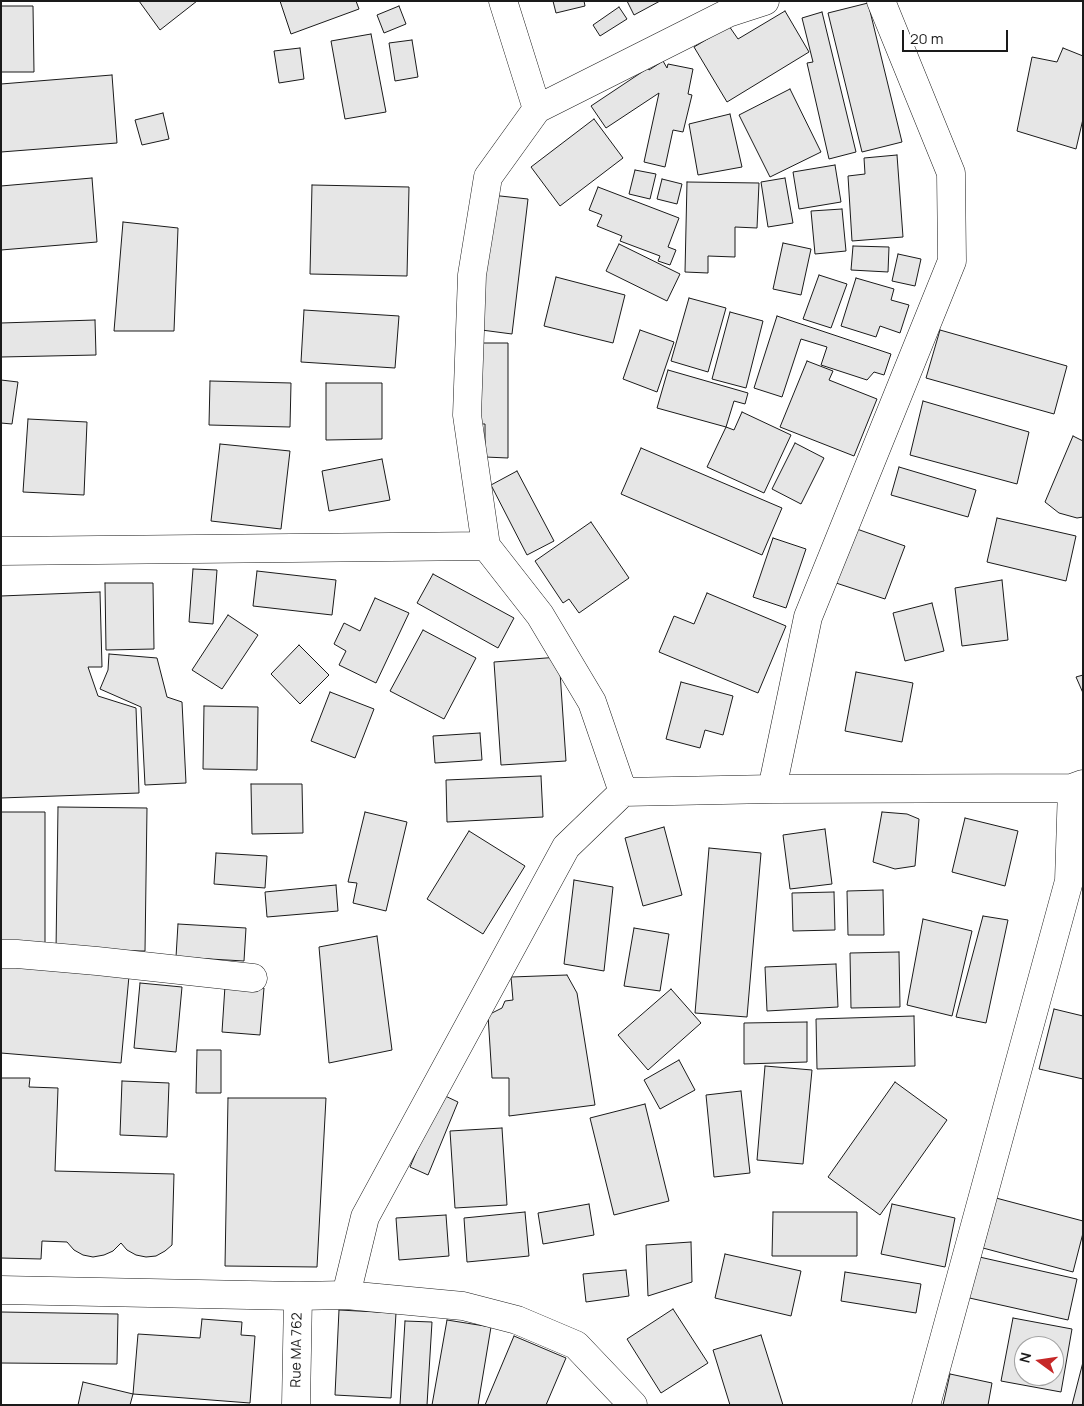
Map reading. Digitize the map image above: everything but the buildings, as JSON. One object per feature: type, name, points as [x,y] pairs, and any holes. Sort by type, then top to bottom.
[{"type":"street","points":[[503,1],[537,109]]},
{"type":"street","points":[[622,792],[592,702],[540,615],[486,546],[467,415],[472,275],[488,177],[537,109],[728,13],[765,1]]},
{"type":"street","points":[[772,788],[808,617],[952,261],[951,173],[881,1]]},
{"type":"street","points":[[1,551],[486,546]]},
{"type":"street","points":[[346,1295],[365,1217],[561,856],[566,847],[622,792],[772,788],[1077,786],[1069,881],[926,1405]]},
{"type":"street","points":[[1,954],[88,960],[253,978]]},
{"type":"street","points":[[1,1290],[298,1296],[346,1295],[463,1306],[517,1320],[576,1345],[633,1405]]},
{"type":"street","name":"Rue MA 762","points":[[296,1405],[298,1296]]}]
